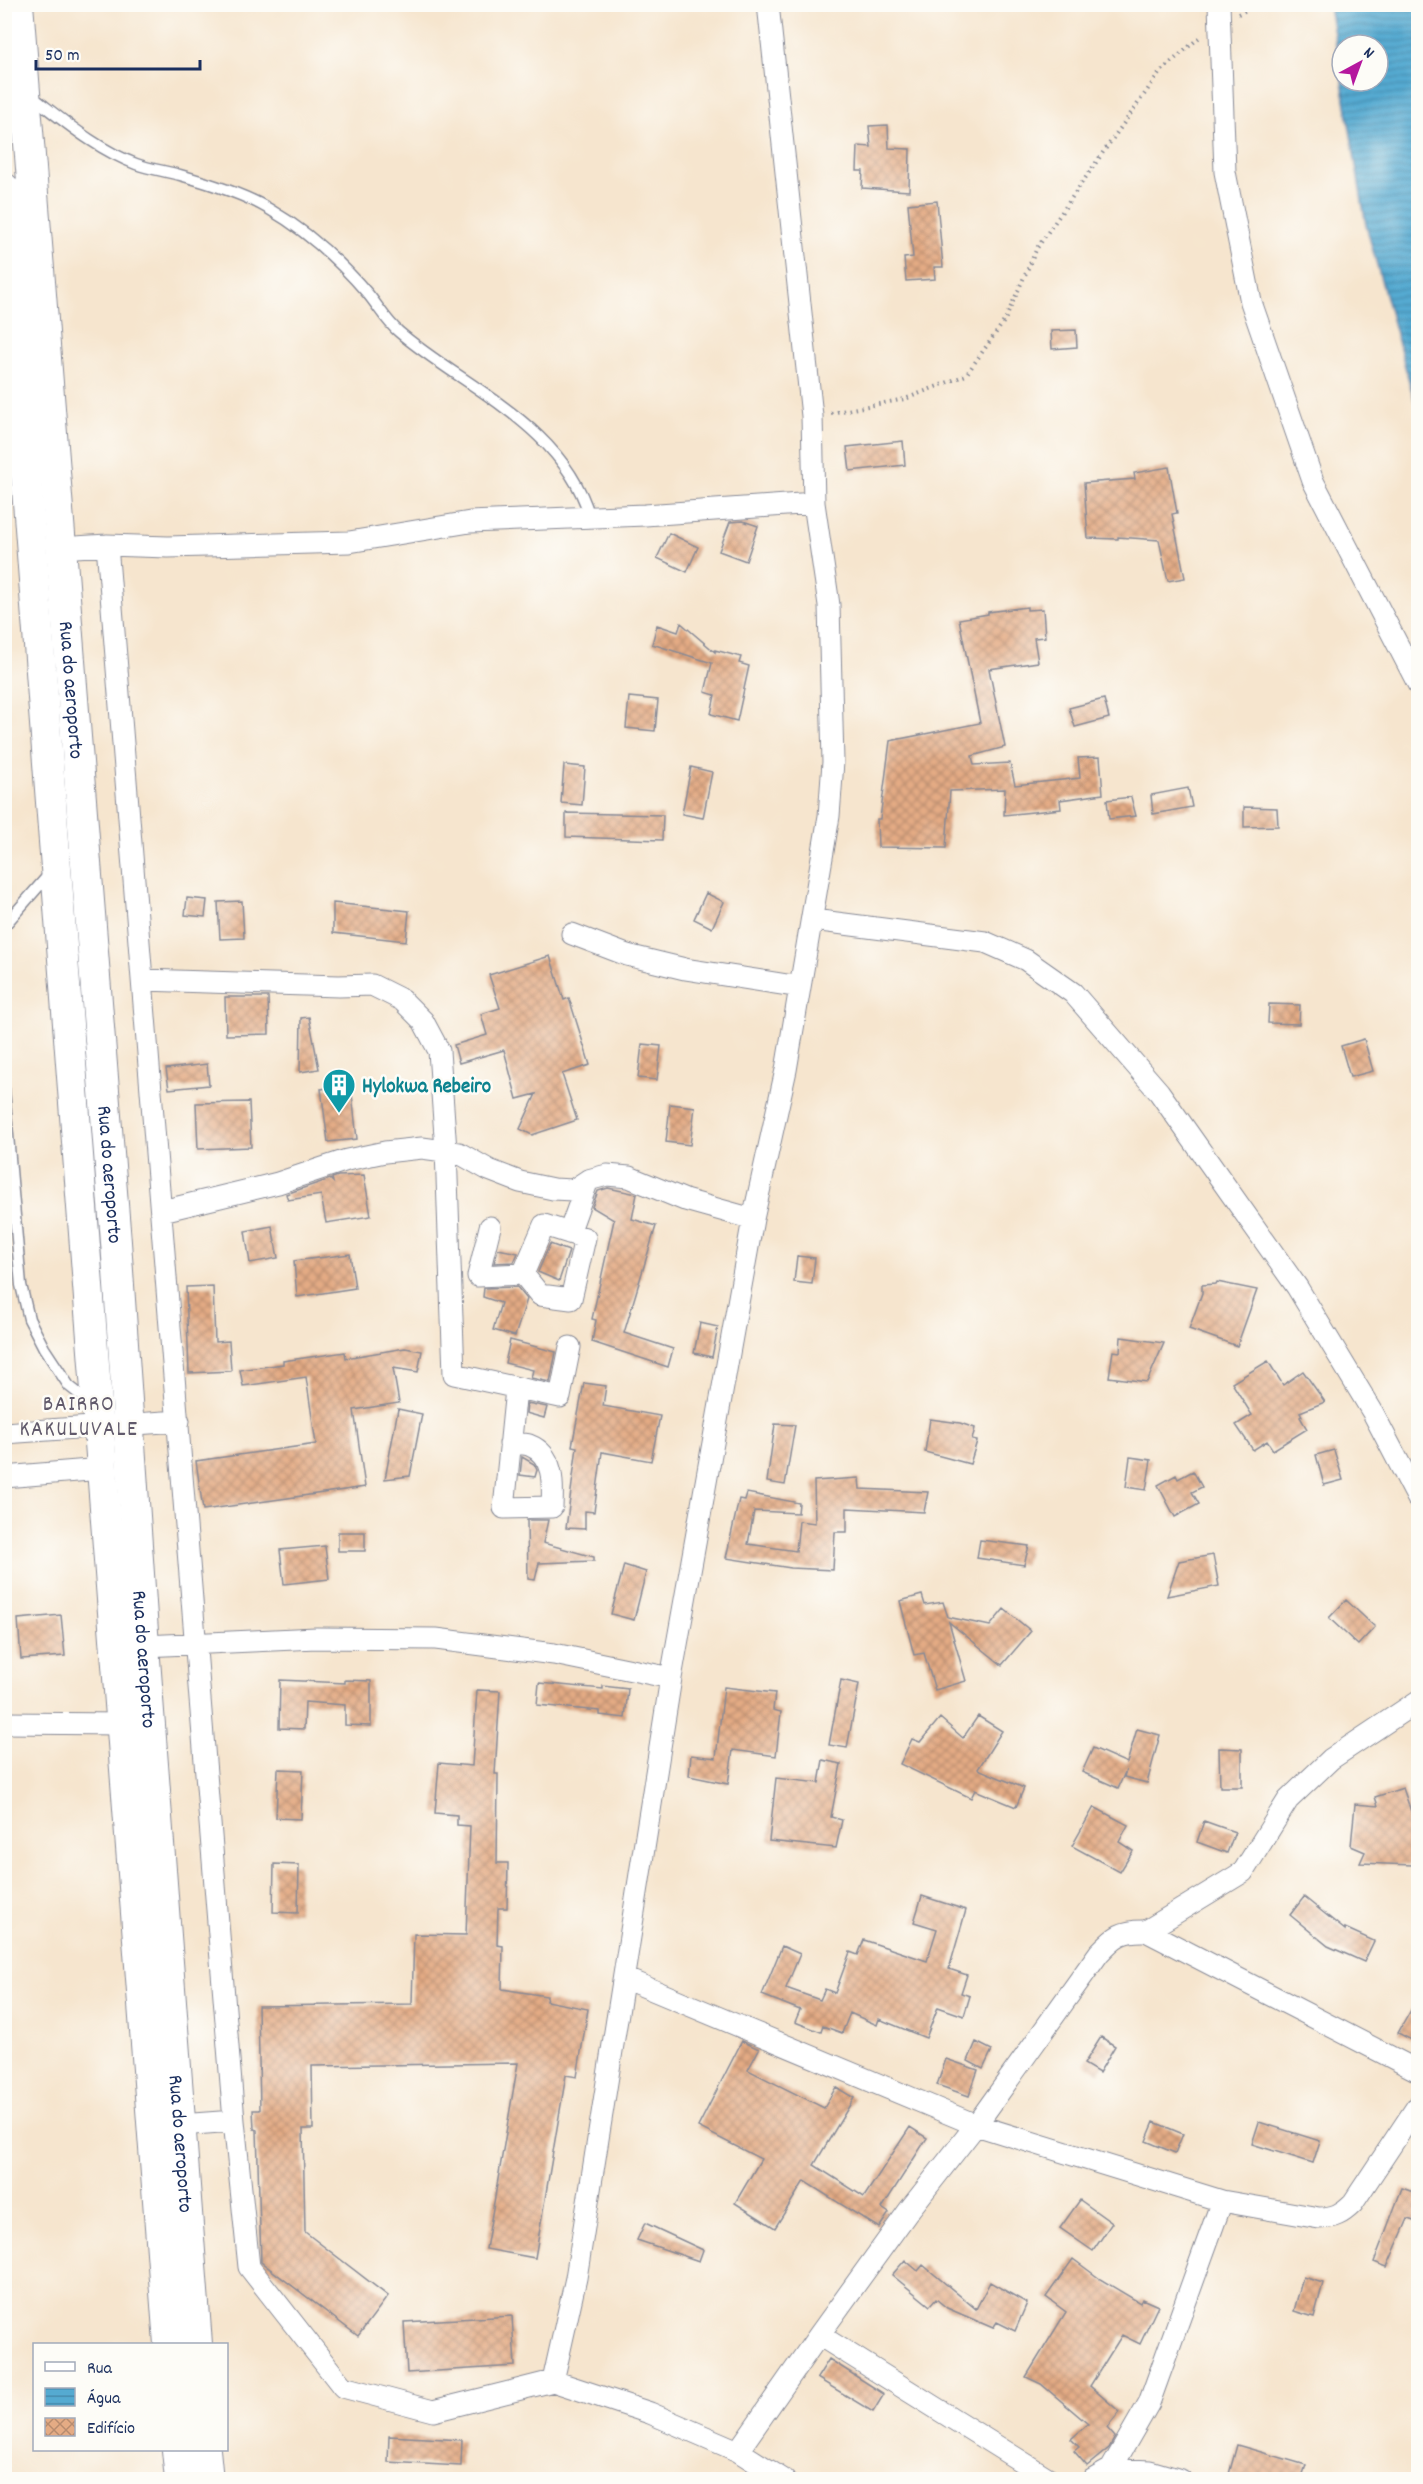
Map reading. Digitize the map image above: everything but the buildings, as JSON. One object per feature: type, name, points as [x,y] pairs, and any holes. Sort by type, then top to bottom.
[{"type":"main road","name":"Rua do aeroporto","points":[[18,4],[15,93],[60,548],[116,1242],[197,2343]]},
{"type":"main road","name":"Rua do aeroporto","points":[[4,188],[169,2343]]},
{"type":"main road","points":[[177,2451],[180,2480]]},
{"type":"main road","points":[[205,2451],[208,2480]]},
{"type":"street","points":[[554,2381],[576,2278],[671,1678],[753,1219],[786,1070],[829,816],[833,762],[829,605],[814,503],[812,416],[768,4]]},
{"type":"street","points":[[1219,14],[1225,172],[1251,302],[1313,481],[1419,684]]},
{"type":"street","points":[[60,548],[107,545],[198,546],[349,542],[470,522],[814,503]]},
{"type":"street","points":[[107,545],[234,2121],[249,2267],[343,2387],[433,2411],[554,2381],[650,2413],[738,2451],[784,2480]]},
{"type":"street","points":[[813,920],[985,942],[1026,960],[1073,993],[1159,1092],[1297,1287],[1372,1411],[1419,1499]]},
{"type":"street","points":[[572,934],[627,955],[685,969],[800,987]]},
{"type":"street","points":[[143,980],[372,985],[402,1000],[423,1021],[439,1051],[446,1150],[453,1374],[560,1398],[570,1347]]},
{"type":"street","points":[[162,1211],[252,1190],[347,1160],[385,1152],[422,1149],[459,1153],[489,1170],[531,1185],[553,1189],[573,1190],[588,1180],[607,1175],[628,1177],[717,1211],[753,1219]]},
{"type":"street","points":[[569,1233],[588,1180]]},
{"type":"street","points":[[544,1225],[585,1238],[571,1299],[540,1294],[523,1274],[544,1225]]},
{"type":"street","points":[[489,1227],[478,1276],[523,1274]]},
{"type":"street","points":[[510,1443],[516,1389]]},
{"type":"street","points":[[4,1433],[98,1418],[128,1424],[179,1421]]},
{"type":"street","points":[[4,1477],[102,1469]]},
{"type":"street","points":[[144,1646],[316,1638],[436,1639],[554,1653],[671,1678]]},
{"type":"street","points":[[1146,1930],[1243,1872],[1288,1800],[1331,1759],[1419,1701]]},
{"type":"street","points":[[4,1723],[122,1724]]},
{"type":"street","points":[[738,2451],[910,2209],[976,2125],[1099,1953],[1113,1939],[1128,1930],[1146,1930],[1419,2071]]},
{"type":"street","points":[[624,1978],[976,2125],[1222,2201],[1319,2218],[1332,2218],[1344,2213],[1360,2194],[1419,2105]]},
{"type":"street","points":[[180,2125],[234,2121]]},
{"type":"street","points":[[1092,2480],[1111,2469],[1149,2403],[1222,2201]]},
{"type":"street","points":[[819,2335],[1051,2480]]},
{"type":"street","points":[[1111,2469],[1150,2471],[1181,2480]]},
{"type":"lane","points":[[15,93],[96,145],[136,164],[182,176],[266,207],[304,231],[338,261],[396,330],[432,358],[505,407],[540,437],[571,473],[584,494],[590,517]]},
{"type":"lane","points":[[4,926],[56,866]]},
{"type":"lane","points":[[4,1089],[21,1285],[29,1319],[44,1348],[69,1386],[98,1418]]},
{"type":"path","points":[[812,416],[905,399],[966,375],[1005,320],[1037,248],[1161,71],[1219,14],[1260,4]]},
{"type":"water","points":[[1329,5],[1418,5],[1418,413],[1366,225],[1344,93],[1390,93],[1390,33],[1334,33]]},
{"type":"place","name":"Hylokwa Rebeiro","points":[[339,1114]]},
{"type":"district","name":"BAIRRO KAKULUVALE","points":[[79,1414]]}]
